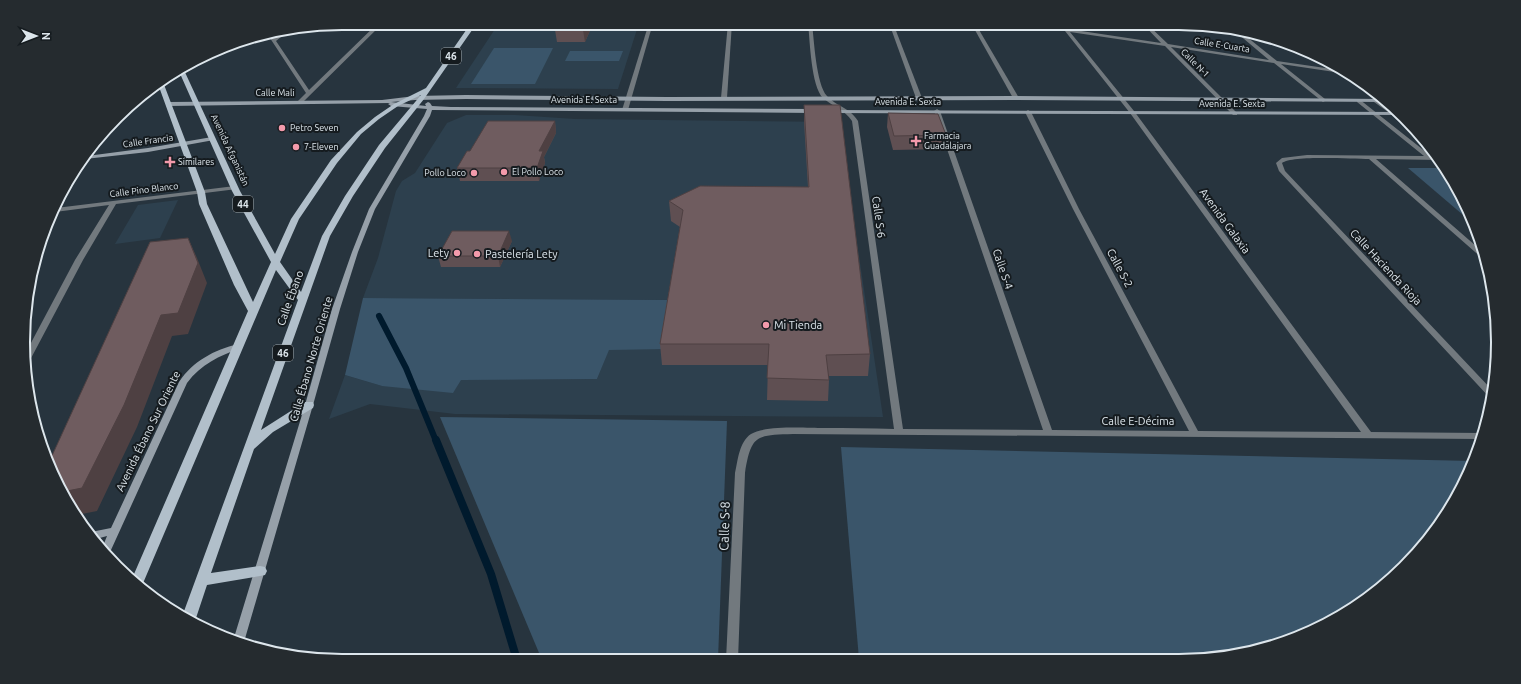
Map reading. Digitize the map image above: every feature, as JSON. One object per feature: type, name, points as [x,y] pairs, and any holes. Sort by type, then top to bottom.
[{"type":"main road","name":"46","points":[[422,98],[469,30]]},
{"type":"main road","name":"Avenida Afganistán","points":[[183,74],[235,188],[275,263],[302,299]]},
{"type":"main road","points":[[162,87],[201,192],[203,204],[239,285],[253,311]]},
{"type":"main road","points":[[139,579],[253,311],[295,219],[334,162],[359,133],[396,104],[428,89]]},
{"type":"main road","name":"Calle Ébano","points":[[190,614],[302,299],[326,236],[349,196],[382,147],[422,98]]},
{"type":"main road","points":[[249,447],[269,429],[309,405]]},
{"type":"main road","points":[[203,580],[260,571]]},
{"type":"street","points":[[300,102],[374,30]]},
{"type":"street","points":[[625,110],[649,30]]},
{"type":"street","points":[[724,98],[729,30]]},
{"type":"street","points":[[811,30],[819,88],[826,98],[849,111]]},
{"type":"street","points":[[894,30],[919,98]]},
{"type":"street","points":[[977,30],[1016,98]]},
{"type":"street","name":"Avenida Galaxia","points":[[1067,30],[1132,112],[1368,434]]},
{"type":"street","name":"Calle E-Cuarta","points":[[1072,30],[1332,70]]},
{"type":"street","name":"Calle N-1","points":[[1151,30],[1235,114]]},
{"type":"street","points":[[274,41],[280,36]]},
{"type":"street","points":[[1244,37],[1323,100]]},
{"type":"street","points":[[272,38],[308,93]]},
{"type":"street","points":[[422,98],[428,103],[430,108]]},
{"type":"street","name":"Avenida E. Sexta","points":[[422,98],[1016,98],[1376,101]]},
{"type":"street","name":"Calle Mali","points":[[169,104],[382,102],[422,98]]},
{"type":"street","points":[[1359,101],[1430,158]]},
{"type":"street","points":[[1376,101],[1386,108]]},
{"type":"street","name":"Calle Mali","points":[[382,102],[414,107]]},
{"type":"street","name":"Avenida E. Sexta","points":[[414,107],[818,111]]},
{"type":"street","name":"Calle Ébano Norte Oriente","points":[[240,636],[336,309],[370,214],[427,116],[430,108]]},
{"type":"street","name":"Avenida E. Sexta","points":[[826,111],[1392,114]]},
{"type":"street","name":"Calle S-6","points":[[849,111],[855,120],[899,432]]},
{"type":"street","name":"Calle S-4","points":[[937,111],[1049,433]]},
{"type":"street","name":"Calle S-2","points":[[1028,112],[1076,209],[1195,434]]},
{"type":"street","name":"Calle Francia","points":[[91,157],[212,139]]},
{"type":"street","name":"Calle Hacienda Rioja","points":[[1370,158],[1295,157],[1284,159],[1279,164],[1289,180],[1487,390]]},
{"type":"street","points":[[1370,158],[1430,158]]},
{"type":"street","points":[[1370,158],[1477,251]]},
{"type":"street","name":"Calle Pino Blanco","points":[[60,209],[235,188]]},
{"type":"street","points":[[30,352],[79,260],[114,203]]},
{"type":"street","name":"Avenida Ébano Sur Oriente","points":[[107,548],[183,382],[197,364],[207,358],[238,346]]},
{"type":"street","name":"Calle E-Décima","points":[[793,431],[1476,436]]},
{"type":"street","name":"Calle S-8","points":[[732,654],[740,474],[743,454],[748,441],[758,434],[793,431]]},
{"type":"street","points":[[96,535],[114,531]]},
{"type":"shaded area","points":[[494,30],[637,30],[618,89],[456,88]]},
{"type":"shaded area","points":[[494,48],[553,48],[535,84],[471,84]]},
{"type":"shaded area","points":[[570,51],[623,51],[619,61],[565,61]]},
{"type":"shaded area","points":[[466,115],[515,115],[575,119],[839,122],[883,417],[455,414],[370,404],[329,419],[345,375],[382,386],[461,380],[597,379],[609,349],[673,300],[363,298],[378,258],[396,191],[402,181],[415,173],[447,123]]},
{"type":"shaded area","points":[[1408,168],[1437,168],[1449,186],[1464,216]]},
{"type":"shaded area","points":[[178,200],[160,238],[115,244],[138,205]]},
{"type":"shaded area","points":[[363,298],[673,300],[665,349],[609,350],[597,379],[461,380],[453,393],[382,386],[345,375]]},
{"type":"shaded area","points":[[440,417],[727,421],[718,654],[539,654]]},
{"type":"shaded area","points":[[841,447],[1467,461],[1449,498],[1427,532],[1400,563],[1369,590],[1335,612],[1317,622],[1279,637],[1240,648],[1179,654],[859,654]]},
{"type":"building","name":"Mi Tienda","points":[[804,105],[840,105],[870,354],[826,355],[829,380],[767,378],[769,344],[660,344],[683,210],[669,201],[700,186],[809,187]]},
{"type":"building","points":[[888,113],[938,114],[946,135],[894,136]]},
{"type":"building","points":[[488,121],[555,121],[539,151],[543,151],[537,168],[457,168],[467,151],[470,151]]},
{"type":"building","points":[[452,231],[509,231],[498,256],[438,256]]},
{"type":"building","points":[[188,238],[198,263],[178,313],[161,315],[124,405],[82,488],[68,491],[52,456],[150,242]]},
{"type":"waterway","points":[[379,316],[406,368],[436,441]]},
{"type":"waterway","points":[[436,440],[491,574],[515,654]]},
{"type":"place","name":"Petro Seven","points":[[282,128]]},
{"type":"place","name":"Farmacia Guadalajara","points":[[916,141]]},
{"type":"place","name":"7-Eleven","points":[[296,147]]},
{"type":"place","name":"Similares","points":[[170,162]]},
{"type":"place","name":"El Pollo Loco","points":[[504,172]]},
{"type":"place","name":"Pollo Loco","points":[[474,173]]},
{"type":"place","name":"Lety","points":[[457,253]]},
{"type":"place","name":"Pastelería Lety","points":[[477,254]]},
{"type":"place","name":"Mi Tienda","points":[[766,325]]}]
